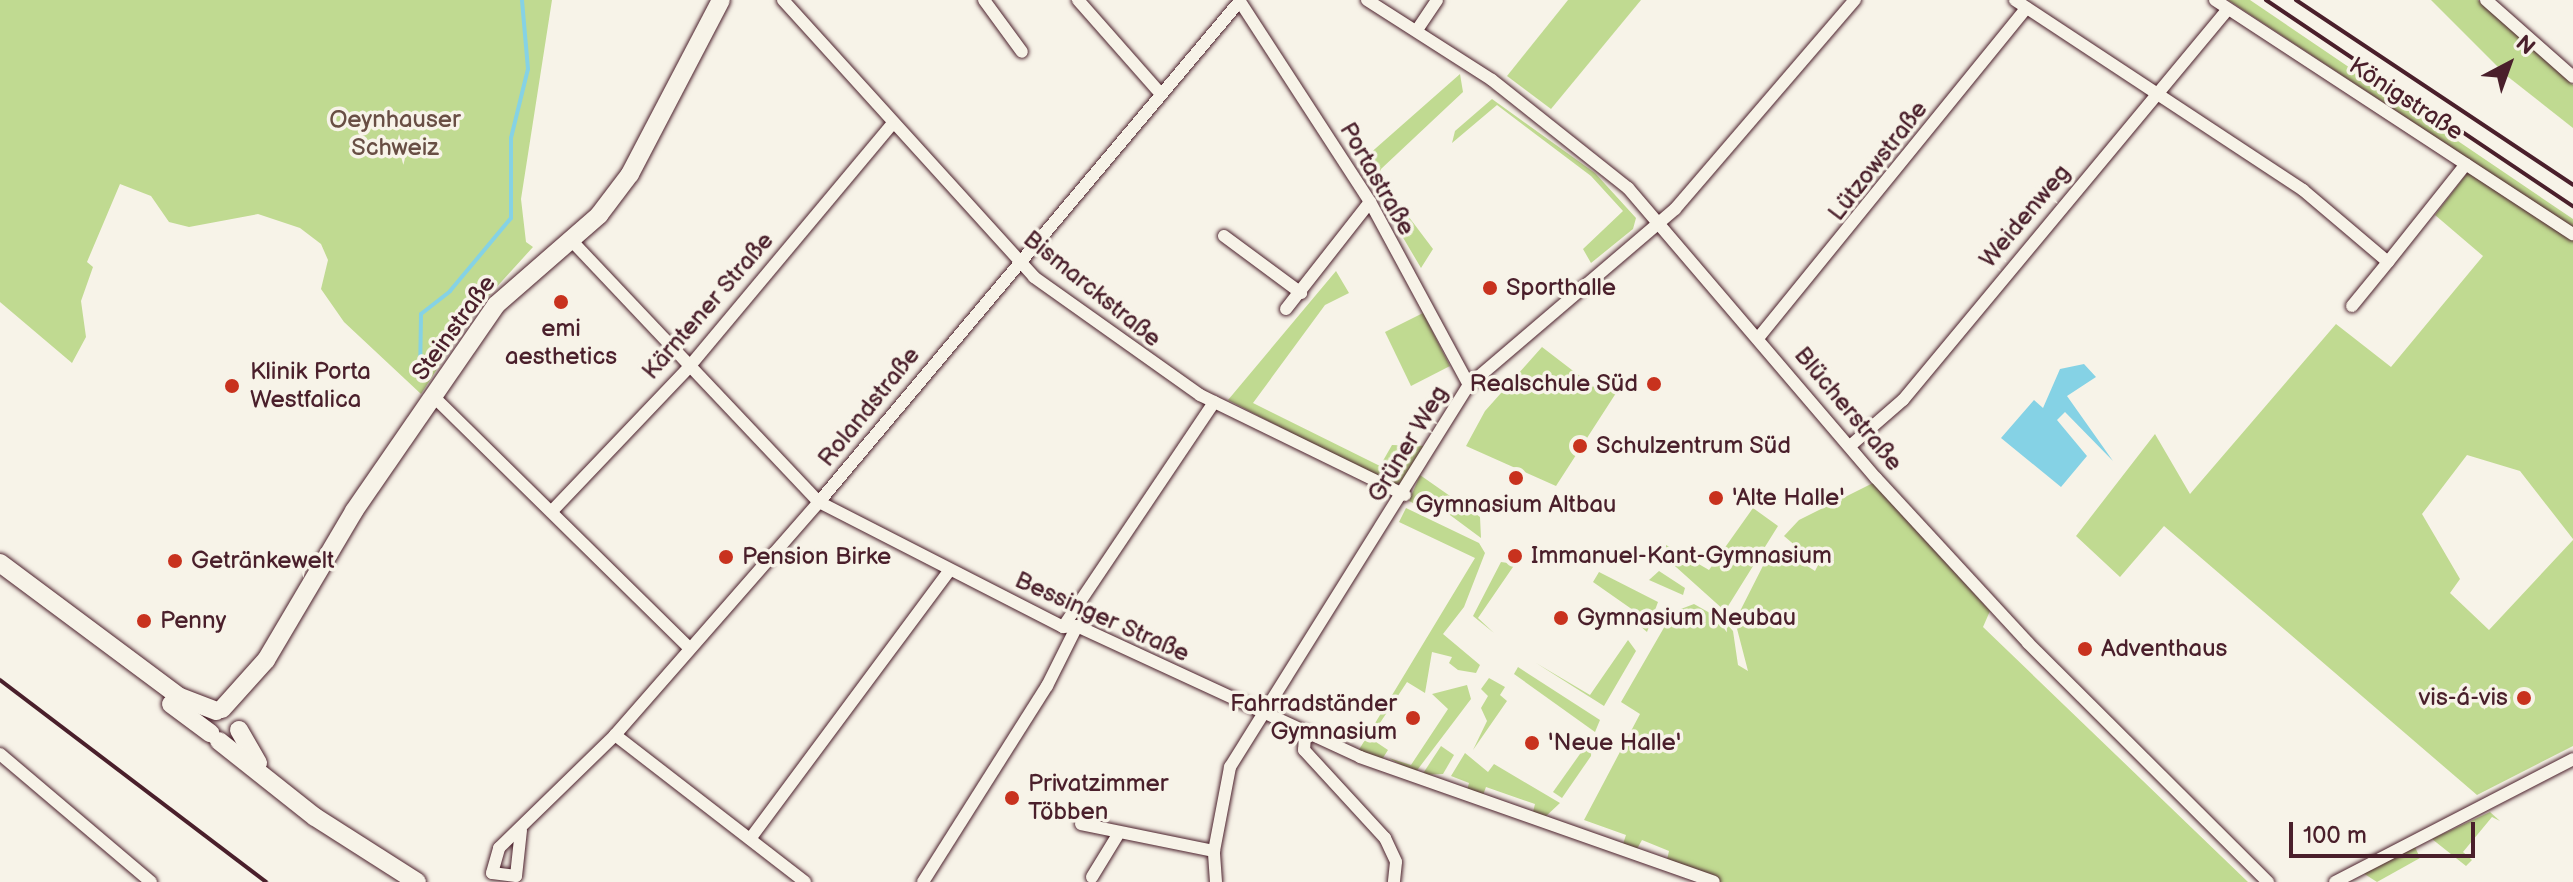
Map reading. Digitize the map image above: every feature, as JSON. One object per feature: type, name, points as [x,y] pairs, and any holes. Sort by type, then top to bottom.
[{"type":"main road","name":"Steinstraße","points":[[240,726],[266,660],[354,511],[496,305],[570,239],[630,174],[721,0]]},
{"type":"main road","points":[[0,563],[88,631],[195,707],[219,710],[240,726],[245,751],[342,835]]},
{"type":"main road","points":[[88,631],[214,737],[342,835],[417,882]]},
{"type":"main road","name":"Steinstraße","points":[[219,710],[266,660]]},
{"type":"main road","points":[[214,737],[219,710]]},
{"type":"main road","points":[[214,737],[240,726]]},
{"type":"street","name":"Bismarckstraße","points":[[783,0],[891,125],[1017,261],[1148,362],[1214,402],[1405,495]]},
{"type":"street","points":[[984,0],[1022,52]]},
{"type":"street","points":[[1078,0],[1161,94]]},
{"type":"street","name":"Blücherstraße","points":[[1367,0],[1419,27],[1576,143],[1659,222],[1850,446],[2028,643],[2268,882]]},
{"type":"street","points":[[1419,27],[1437,0]]},
{"type":"street","name":"Grüner Weg","points":[[1216,882],[1214,851],[1230,767],[1261,712],[1405,495],[1469,385],[1659,222],[1728,155],[1855,0]]},
{"type":"street","name":"Königstraße","points":[[2215,0],[2573,234]]},
{"type":"street","points":[[2486,0],[2573,77]]},
{"type":"street","name":"Rolandstraße","points":[[521,830],[615,735],[819,502],[1017,261],[1239,1]]},
{"type":"street","name":"Portastraße","points":[[1239,1],[1370,202],[1407,279],[1469,385]]},
{"type":"street","points":[[2021,4],[2303,190],[2388,262]]},
{"type":"street","name":"Lützowstraße","points":[[1759,337],[2021,4]]},
{"type":"street","name":"Weidenweg","points":[[1850,446],[1903,400],[2228,9]]},
{"type":"street","name":"Kärntener Straße","points":[[553,510],[689,367],[891,125]]},
{"type":"street","points":[[2352,306],[2466,164]]},
{"type":"street","points":[[1286,309],[1370,202]]},
{"type":"street","points":[[1224,236],[1301,293]]},
{"type":"street","name":"Bessinger Straße","points":[[570,239],[819,502],[949,571],[1305,733],[1714,882]]},
{"type":"street","points":[[434,397],[553,510],[689,648]]},
{"type":"street","points":[[923,882],[1047,686],[1070,626],[1214,402]]},
{"type":"street","points":[[750,839],[949,571]]},
{"type":"street","points":[[1305,733],[1304,750],[1385,838],[1396,862],[1394,882]]},
{"type":"street","points":[[615,735],[805,882]]},
{"type":"street","points":[[0,754],[151,882]]},
{"type":"street","points":[[2335,882],[2573,759]]},
{"type":"street","points":[[1081,824],[1117,836],[1214,851]]},
{"type":"street","points":[[1092,877],[1117,836]]},
{"type":"green space","name":"Oeynhauser Schweiz","points":[[0,0],[552,0],[521,199],[526,242],[533,247],[474,312],[421,394],[344,322],[321,289],[328,260],[321,244],[300,228],[258,214],[189,227],[169,222],[151,196],[120,184],[87,262],[93,267],[81,301],[86,337],[72,363],[0,302]]},
{"type":"green space","points":[[1568,0],[1641,0],[1551,109],[1507,76]]},
{"type":"green space","points":[[2228,0],[2250,0],[2573,219],[2573,539],[2520,471],[2467,455],[2422,514],[2460,579],[2450,593],[2489,630],[2573,540],[2573,746],[2477,795],[2164,526],[2120,577],[2076,536],[2155,434],[2190,494],[2336,324],[2391,367],[2483,256],[2435,215],[2475,163]]},
{"type":"green space","points":[[2431,0],[2478,0],[2573,85],[2573,128],[2507,76]]},
{"type":"green space","points":[[1460,74],[1463,92],[1381,169],[1381,180],[1433,249],[1421,268],[1359,163]]},
{"type":"green space","points":[[1492,99],[1595,173],[1636,218],[1633,229],[1591,263],[1583,249],[1623,211],[1591,176],[1497,105],[1452,143],[1455,131]]},
{"type":"green space","points":[[1336,271],[1349,293],[1325,305],[1253,403],[1380,466],[1392,445],[1429,446],[1401,490],[1228,400]]},
{"type":"green space","points":[[1423,313],[1450,366],[1411,386],[1385,332]]},
{"type":"green space","points":[[1542,347],[1598,390],[1606,383],[1618,390],[1556,486],[1466,446],[1485,411]]},
{"type":"green space","points":[[1420,475],[1480,517],[1481,538],[1423,495],[1417,505],[1409,501]]},
{"type":"green space","points":[[1873,483],[1990,611],[1983,627],[2248,882],[1720,882],[1667,860],[1669,851],[1642,840],[1637,849],[1623,844],[1626,835],[1584,820],[1640,714],[1621,702],[1673,612],[1694,604],[1724,621],[1733,631],[1738,665],[1748,671],[1735,621],[1770,552],[1781,549],[1815,571],[1818,565],[1784,536],[1799,520]]},
{"type":"green space","points":[[1406,508],[1479,543],[1485,553],[1464,607],[1443,634],[1480,665],[1476,673],[1458,670],[1449,663],[1452,657],[1432,652],[1425,693],[1407,682],[1370,738],[1388,750],[1381,761],[1357,753],[1475,558],[1399,522]]},
{"type":"green space","points":[[1753,508],[1778,526],[1725,611],[1666,558],[1666,545],[1709,570]]},
{"type":"green space","points":[[1501,562],[1515,564],[1478,618],[1494,633],[1473,616]]},
{"type":"green space","points":[[1659,571],[1685,588],[1683,595],[1649,580]]},
{"type":"green space","points":[[1599,572],[1658,602],[1647,632],[1639,625],[1643,617],[1593,582]]},
{"type":"green space","points":[[1628,640],[1636,651],[1604,706],[1536,663],[1590,695]]},
{"type":"green space","points":[[1518,667],[1600,720],[1595,732],[1514,674]]},
{"type":"green space","points":[[1489,678],[1505,687],[1500,695],[1507,701],[1473,750],[1487,721],[1481,708],[1488,696],[1481,689]]},
{"type":"green space","points":[[1467,685],[1471,699],[1415,773],[1389,758],[1411,765],[1448,709],[1432,694]]},
{"type":"green space","points":[[1592,737],[1591,756],[1562,798],[1553,792]]},
{"type":"green space","points":[[1441,746],[1454,755],[1443,774],[1422,775]]},
{"type":"green space","points":[[1465,753],[1488,772],[1494,764],[1560,803],[1544,818],[1533,812],[1535,804],[1486,787],[1483,795],[1467,790],[1469,783],[1451,776]]},
{"type":"green space","points":[[2490,812],[2500,821],[2492,817],[2463,852],[2472,860],[2466,866],[2432,839]]},
{"type":"green space","points":[[2415,847],[2420,858],[2377,882],[2363,873]]},
{"type":"water","points":[[2084,364],[2096,377],[2067,396],[2113,461],[2065,412],[2057,420],[2087,456],[2061,487],[2001,438],[2034,400],[2043,408],[2060,369]]},
{"type":"waterway","points":[[420,378],[421,314],[450,291],[511,218],[511,138],[528,69],[522,0]]},
{"type":"railway","points":[[2266,0],[2573,206]]},
{"type":"railway","points":[[2296,0],[2573,185]]},
{"type":"railway","points":[[0,680],[266,882]]},
{"type":"place","name":"Sporthalle","points":[[1490,288]]},
{"type":"place","name":"emi aesthetics","points":[[561,302]]},
{"type":"place","name":"Realschule Süd","points":[[1654,384]]},
{"type":"place","name":"Klinik Porta Westfalica","points":[[232,386]]},
{"type":"place","name":"Schulzentrum Süd","points":[[1580,446]]},
{"type":"place","name":"Gymnasium Altbau","points":[[1516,478]]},
{"type":"place","name":"'Alte Halle'","points":[[1716,498]]},
{"type":"place","name":"Immanuel-Kant-Gymnasium","points":[[1515,556]]},
{"type":"place","name":"Pension Birke","points":[[726,557]]},
{"type":"place","name":"Getränkewelt","points":[[175,561]]},
{"type":"place","name":"Gymnasium Neubau","points":[[1561,618]]},
{"type":"place","name":"Penny","points":[[144,621]]},
{"type":"place","name":"Adventhaus","points":[[2085,649]]},
{"type":"place","name":"vis-á-vis","points":[[2524,698]]},
{"type":"place","name":"Fahrradständer Gymnasium","points":[[1413,718]]},
{"type":"place","name":"'Neue Halle'","points":[[1532,743]]},
{"type":"place","name":"Privatzimmer Többen","points":[[1012,798]]}]
